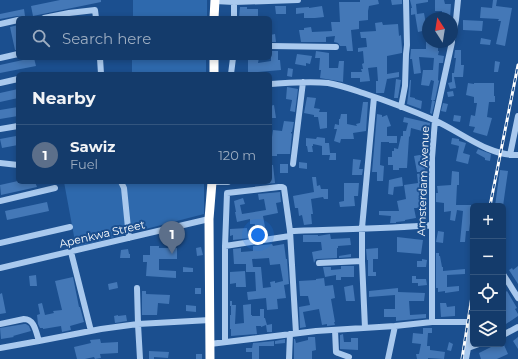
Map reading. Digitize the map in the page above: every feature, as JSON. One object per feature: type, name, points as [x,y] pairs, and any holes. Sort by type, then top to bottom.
[{"type":"highway","points":[[214,16],[215,0]]},
{"type":"highway","points":[[214,60],[214,72]]},
{"type":"highway","points":[[210,359],[209,219],[212,184]]},
{"type":"street","points":[[215,0],[234,2],[298,0]]},
{"type":"street","points":[[401,107],[405,86],[407,45],[406,0]]},
{"type":"street","name":"Amsterdam Avenue","points":[[457,12],[458,0]]},
{"type":"street","points":[[234,2],[234,16]]},
{"type":"street","points":[[54,16],[95,10],[96,16]]},
{"type":"street","points":[[0,24],[16,20]]},
{"type":"street","points":[[272,46],[336,47]]},
{"type":"street","name":"Amsterdam Avenue","points":[[432,322],[432,158],[435,120],[450,48]]},
{"type":"street","points":[[0,58],[16,54]]},
{"type":"street","points":[[100,60],[101,72]]},
{"type":"street","points":[[231,72],[232,60]]},
{"type":"street","points":[[0,83],[16,79]]},
{"type":"street","points":[[293,164],[303,82]]},
{"type":"street","points":[[272,84],[321,82],[337,85],[435,120],[483,146],[498,152],[518,155]]},
{"type":"street","points":[[365,328],[362,228],[374,97]]},
{"type":"street","points":[[510,155],[518,116]]},
{"type":"street","points":[[0,129],[16,126]]},
{"type":"street","points":[[0,162],[16,165]]},
{"type":"street","points":[[122,184],[124,188],[129,238]]},
{"type":"street","points":[[225,342],[225,246],[228,184]]},
{"type":"street","points":[[228,193],[282,187],[284,191],[290,234],[293,334],[289,359]]},
{"type":"street","points":[[0,201],[55,188]]},
{"type":"street","name":"Apenkwa Street","points":[[0,268],[209,219]]},
{"type":"street","points":[[225,246],[290,234],[362,228],[393,228],[432,225]]},
{"type":"street","points":[[0,243],[70,227]]},
{"type":"street","points":[[71,252],[91,331]]},
{"type":"street","points":[[319,263],[362,261]]},
{"type":"street","points":[[504,275],[518,298]]},
{"type":"street","points":[[137,288],[140,359]]},
{"type":"street","points":[[0,324],[24,318],[28,319],[31,321],[39,341]]},
{"type":"street","points":[[0,348],[138,324],[210,320]]},
{"type":"street","points":[[210,344],[335,330],[432,322],[467,322],[470,326],[466,359]]},
{"type":"street","points":[[388,359],[395,326]]},
{"type":"street","points":[[506,333],[518,327]]},
{"type":"street","points":[[335,330],[336,352],[349,357]]},
{"type":"shaded area","points":[[133,0],[207,0],[207,16],[133,16]]},
{"type":"shaded area","points":[[132,60],[206,60],[206,72],[132,72]]},
{"type":"shaded area","points":[[64,184],[204,184],[204,214],[76,247]]},
{"type":"building","points":[[60,0],[101,0],[101,2],[33,16],[31,6]]},
{"type":"building","points":[[360,0],[378,0],[379,4],[369,6],[368,20],[359,21],[359,29],[351,30],[353,51],[347,51],[346,46],[340,46],[338,43],[334,42],[335,36],[326,37],[326,42],[301,42],[299,30],[304,30],[304,28],[311,27],[312,32],[332,31],[331,22],[340,22],[339,2],[360,2]]},
{"type":"building","points":[[391,0],[402,0],[402,4],[392,5]]},
{"type":"building","points":[[410,0],[428,0],[428,2],[416,4],[417,14],[422,13],[422,31],[418,32],[415,14],[411,15],[412,8]]},
{"type":"building","points":[[435,0],[444,0],[445,4],[451,4],[450,12],[435,11]]},
{"type":"building","points":[[493,0],[497,0],[496,6],[512,8],[505,46],[496,44],[501,21],[498,21],[499,19],[480,18],[481,7],[492,8]]},
{"type":"building","points":[[275,6],[286,6],[286,14],[276,14]]},
{"type":"building","points":[[322,6],[324,17],[304,18],[304,13],[296,14],[296,8]]},
{"type":"building","points":[[240,7],[247,7],[247,9],[258,9],[258,16],[239,16]]},
{"type":"building","points":[[24,9],[25,16],[0,19],[0,14]]},
{"type":"building","points":[[463,20],[483,21],[482,31],[463,30]]},
{"type":"building","points":[[382,22],[383,25],[398,24],[399,36],[401,35],[402,53],[387,56],[387,74],[399,72],[399,77],[387,79],[384,93],[376,93],[376,81],[378,81],[377,67],[368,68],[370,81],[360,82],[360,78],[351,78],[351,72],[362,72],[361,69],[363,69],[363,51],[358,52],[358,48],[367,47],[366,38],[361,38],[360,32],[376,31],[375,23]]},
{"type":"building","points":[[16,26],[16,50],[15,50],[10,27]]},
{"type":"building","points":[[275,34],[276,42],[272,42],[272,35]]},
{"type":"building","points":[[481,38],[491,40],[490,45],[480,44]]},
{"type":"building","points":[[438,48],[438,55],[444,56],[443,63],[439,63],[439,81],[435,100],[431,100],[434,81],[431,80],[429,86],[421,85],[423,70],[433,70],[434,58],[419,57],[421,73],[414,74],[412,59],[410,59],[411,49]]},
{"type":"building","points":[[455,50],[461,50],[461,65],[464,65],[463,77],[454,77],[456,88],[450,89],[448,83],[452,82],[452,73],[454,73],[456,58],[454,58]]},
{"type":"building","points":[[272,51],[278,51],[278,60],[280,60],[281,70],[248,72],[248,60],[259,60],[258,63],[271,61]]},
{"type":"building","points":[[316,51],[329,53],[329,68],[338,68],[339,61],[344,61],[343,82],[320,78],[320,58],[315,58]]},
{"type":"building","points":[[297,54],[312,56],[310,64],[306,63],[306,66],[295,64]]},
{"type":"building","points":[[23,60],[34,60],[36,66],[0,73],[0,65]]},
{"type":"building","points":[[495,61],[500,62],[498,72],[494,72]]},
{"type":"building","points":[[288,68],[293,69],[292,77],[287,76]]},
{"type":"building","points":[[396,79],[401,80],[398,98],[394,98]]},
{"type":"building","points":[[410,80],[410,97],[422,101],[421,109],[407,104]]},
{"type":"building","points":[[468,83],[494,83],[495,102],[489,102],[487,117],[492,118],[487,136],[473,132],[475,127],[469,126],[471,115],[475,116],[477,103],[474,103],[474,97],[466,95]]},
{"type":"building","points":[[287,87],[298,89],[295,112],[290,111],[292,100],[286,99]]},
{"type":"building","points":[[16,89],[16,98],[0,102],[0,93]]},
{"type":"building","points":[[453,91],[454,96],[448,97],[447,92]]},
{"type":"building","points":[[307,97],[316,98],[314,108],[320,109],[319,112],[327,112],[327,128],[320,129],[318,117],[304,113]]},
{"type":"building","points":[[432,100],[435,101],[432,114],[430,113]]},
{"type":"building","points":[[363,102],[368,102],[366,131],[353,133],[354,139],[341,139],[340,143],[334,141],[337,129],[334,129],[335,124],[339,125],[341,114],[347,114],[347,124],[357,126],[356,124],[360,123]]},
{"type":"building","points":[[443,103],[448,104],[446,112],[441,111]]},
{"type":"building","points":[[274,105],[276,118],[272,118],[272,106]]},
{"type":"building","points":[[16,107],[16,116],[0,119],[0,110]]},
{"type":"building","points":[[377,114],[382,115],[382,117],[387,115],[391,126],[387,127],[387,136],[397,136],[397,143],[381,142],[380,165],[384,166],[383,181],[377,181],[377,172],[372,172]]},
{"type":"building","points":[[454,115],[461,116],[460,122],[453,121]]},
{"type":"building","points":[[404,117],[430,123],[429,130],[423,129],[422,131],[411,128],[407,168],[393,170],[393,165],[388,165],[388,157],[392,157],[392,151],[394,151],[394,148],[398,149],[401,136],[403,136],[403,131],[406,131],[408,123],[403,122]]},
{"type":"building","points":[[284,121],[294,122],[291,132],[290,154],[277,154],[277,156],[272,156],[273,130],[282,131]]},
{"type":"building","points":[[16,136],[16,145],[2,148],[0,139]]},
{"type":"building","points":[[317,137],[325,138],[325,143],[329,143],[330,153],[336,153],[336,160],[329,160],[330,155],[322,155],[322,146],[313,144],[313,152],[308,152],[306,138],[316,139]]},
{"type":"building","points":[[452,138],[459,139],[459,141],[466,143],[463,153],[470,155],[468,164],[456,161],[459,146],[451,144]]},
{"type":"building","points":[[478,149],[491,154],[490,161],[485,160],[485,158],[476,153]]},
{"type":"building","points":[[425,154],[428,166],[425,167],[427,208],[414,208],[416,218],[390,223],[391,216],[379,215],[379,211],[399,211],[397,201],[406,199],[404,185],[418,183],[417,174],[422,173],[417,172],[414,156]]},
{"type":"building","points":[[353,159],[361,160],[359,169],[363,169],[362,175],[352,175]]},
{"type":"building","points":[[299,162],[307,163],[307,169],[299,168]]},
{"type":"building","points":[[280,164],[288,164],[288,173],[280,173]]},
{"type":"building","points":[[272,165],[273,165],[275,183],[272,183]]},
{"type":"building","points":[[500,170],[508,171],[503,203],[495,203]]},
{"type":"building","points":[[452,171],[459,172],[456,205],[470,205],[469,231],[466,231],[465,242],[460,242],[463,211],[457,210],[455,221],[450,220],[451,211],[444,212],[444,203],[436,202],[436,193],[438,193],[437,186],[451,185]]},
{"type":"building","points":[[312,177],[316,177],[317,186],[320,185],[321,189],[328,189],[328,199],[324,199],[323,197],[311,199],[313,214],[311,214],[312,224],[304,225],[302,215],[299,216],[298,208],[295,208],[293,196],[314,192]]},
{"type":"building","points":[[402,177],[403,186],[394,187],[393,195],[388,194],[389,180]]},
{"type":"building","points":[[16,181],[16,184],[36,184],[37,187],[1,195],[0,185]]},
{"type":"building","points":[[344,183],[359,183],[358,196],[354,196],[355,206],[340,207],[339,202],[344,201]]},
{"type":"building","points":[[280,192],[281,202],[276,203],[278,213],[263,216],[265,227],[259,228],[259,225],[250,224],[250,219],[237,222],[234,201],[243,198],[245,204],[240,205],[242,214],[266,210],[264,199],[259,200],[258,194]]},
{"type":"building","points":[[47,202],[49,211],[7,220],[5,211]]},
{"type":"building","points":[[247,228],[250,238],[233,240],[233,235],[230,236],[230,229]]},
{"type":"building","points":[[438,231],[444,232],[443,243],[436,242]]},
{"type":"building","points":[[182,233],[183,238],[172,239],[171,235]]},
{"type":"building","points":[[330,234],[331,239],[350,238],[351,245],[338,246],[337,258],[316,259],[314,263],[312,252],[322,250],[321,242],[303,242],[303,235],[318,236]]},
{"type":"building","points":[[397,237],[423,240],[421,254],[397,252]]},
{"type":"building","points":[[272,244],[273,246],[284,244],[289,284],[284,285],[286,298],[277,299],[278,309],[267,310],[266,298],[248,300],[247,292],[256,291],[255,272],[246,272],[246,264],[234,264],[233,249],[241,248],[241,252],[253,251],[253,246]],"holes":[[[269,258],[270,265],[280,264],[283,281],[275,283],[275,281],[270,282],[271,287],[263,288],[261,267],[253,267],[252,259]]]},
{"type":"building","points":[[150,246],[159,246],[159,248],[177,248],[177,259],[159,259],[159,270],[176,271],[176,278],[146,276],[147,262],[143,262],[143,255],[150,255]]},
{"type":"building","points":[[201,247],[203,255],[197,256],[196,248]]},
{"type":"building","points":[[378,248],[378,259],[373,259],[373,272],[376,272],[376,276],[368,276],[366,249]]},
{"type":"building","points":[[128,249],[130,258],[120,258],[121,250]]},
{"type":"building","points":[[436,253],[439,253],[443,271],[465,269],[465,274],[447,275],[447,287],[459,286],[459,291],[445,293],[445,291],[438,292],[438,288],[436,288]]},
{"type":"building","points":[[351,254],[351,257],[339,258],[339,256]]},
{"type":"building","points":[[422,259],[427,260],[426,267],[417,267],[417,261],[422,261]]},
{"type":"building","points":[[341,266],[354,266],[354,277],[341,277],[341,280],[336,280],[336,275],[325,277],[323,267],[331,267],[331,270],[341,269]]},
{"type":"building","points":[[518,266],[518,284],[509,270],[512,268],[513,270]]},
{"type":"building","points":[[183,267],[193,268],[193,272],[183,272]]},
{"type":"building","points":[[245,271],[246,287],[236,287],[236,283],[230,284],[230,272]]},
{"type":"building","points":[[36,275],[37,286],[30,286],[29,276]]},
{"type":"building","points":[[412,276],[416,276],[416,279],[426,279],[427,285],[418,286],[418,283],[412,283]]},
{"type":"building","points":[[73,277],[79,307],[84,322],[70,326],[71,330],[62,332],[61,326],[43,329],[40,328],[37,315],[40,314],[38,304],[42,303],[45,315],[54,313],[53,311],[62,310],[55,281]]},
{"type":"building","points":[[324,278],[325,286],[333,285],[335,298],[331,299],[335,325],[322,325],[319,309],[303,312],[306,327],[300,328],[299,307],[310,305],[308,296],[300,296],[299,281]]},
{"type":"building","points":[[117,282],[118,288],[109,290],[108,284]]},
{"type":"building","points":[[353,285],[355,301],[346,301],[344,287]]},
{"type":"building","points":[[195,288],[201,288],[201,294],[195,294]]},
{"type":"building","points":[[398,288],[398,292],[425,293],[424,301],[409,301],[410,315],[426,314],[426,318],[396,321],[396,317],[384,317],[384,309],[395,309],[395,295],[369,297],[369,291]]},
{"type":"building","points":[[142,291],[146,291],[146,294],[170,295],[169,304],[158,303],[157,315],[142,315]]},
{"type":"building","points":[[507,291],[517,308],[515,309],[518,316],[506,324],[506,311]]},
{"type":"building","points":[[2,293],[6,313],[0,314],[0,294]]},
{"type":"building","points":[[230,301],[232,301],[232,305],[236,305],[235,324],[244,323],[243,305],[251,304],[252,316],[260,316],[260,309],[264,309],[264,318],[267,325],[272,324],[272,332],[267,332],[266,325],[261,327],[256,326],[257,334],[231,336]]},
{"type":"building","points":[[440,303],[446,303],[447,307],[455,306],[455,316],[441,317]]},
{"type":"building","points":[[186,305],[196,306],[196,312],[186,311]]},
{"type":"building","points":[[126,315],[127,321],[115,323],[114,316]]},
{"type":"building","points":[[24,324],[29,326],[31,331],[13,336],[14,337],[1,339],[0,328]]},
{"type":"building","points":[[423,328],[432,328],[432,333],[428,333],[427,346],[430,346],[430,350],[445,352],[444,359],[417,359],[416,354],[419,354],[421,344],[412,343],[413,333],[423,334]]},
{"type":"building","points":[[343,334],[344,342],[351,342],[351,338],[358,338],[358,350],[340,349],[340,335]]},
{"type":"building","points":[[308,337],[315,337],[316,350],[312,351],[312,359],[294,359],[294,339],[296,343],[308,340]]},
{"type":"building","points":[[518,337],[518,349],[513,341]]},
{"type":"building","points":[[100,339],[101,343],[118,342],[118,353],[100,354],[101,358],[95,359],[94,357],[77,359],[74,347],[91,343],[90,340]]},
{"type":"building","points":[[285,339],[285,343],[275,344],[275,341]]},
{"type":"building","points":[[274,341],[274,346],[259,346],[259,359],[252,359],[252,352],[246,352],[246,348],[252,348],[253,343]]},
{"type":"building","points":[[449,342],[453,344],[451,351],[447,350]]},
{"type":"building","points":[[491,347],[505,347],[508,354],[497,359],[481,359],[479,353]]},
{"type":"building","points":[[149,351],[169,352],[168,358],[154,357],[154,359],[149,359]]},
{"type":"building","points":[[196,354],[202,354],[202,359],[196,359]]},
{"type":"railway","points":[[491,203],[518,65]]},
{"type":"railway","points":[[462,359],[470,309]]},
{"type":"place","name":"Sawiz","points":[[172,254]]}]
